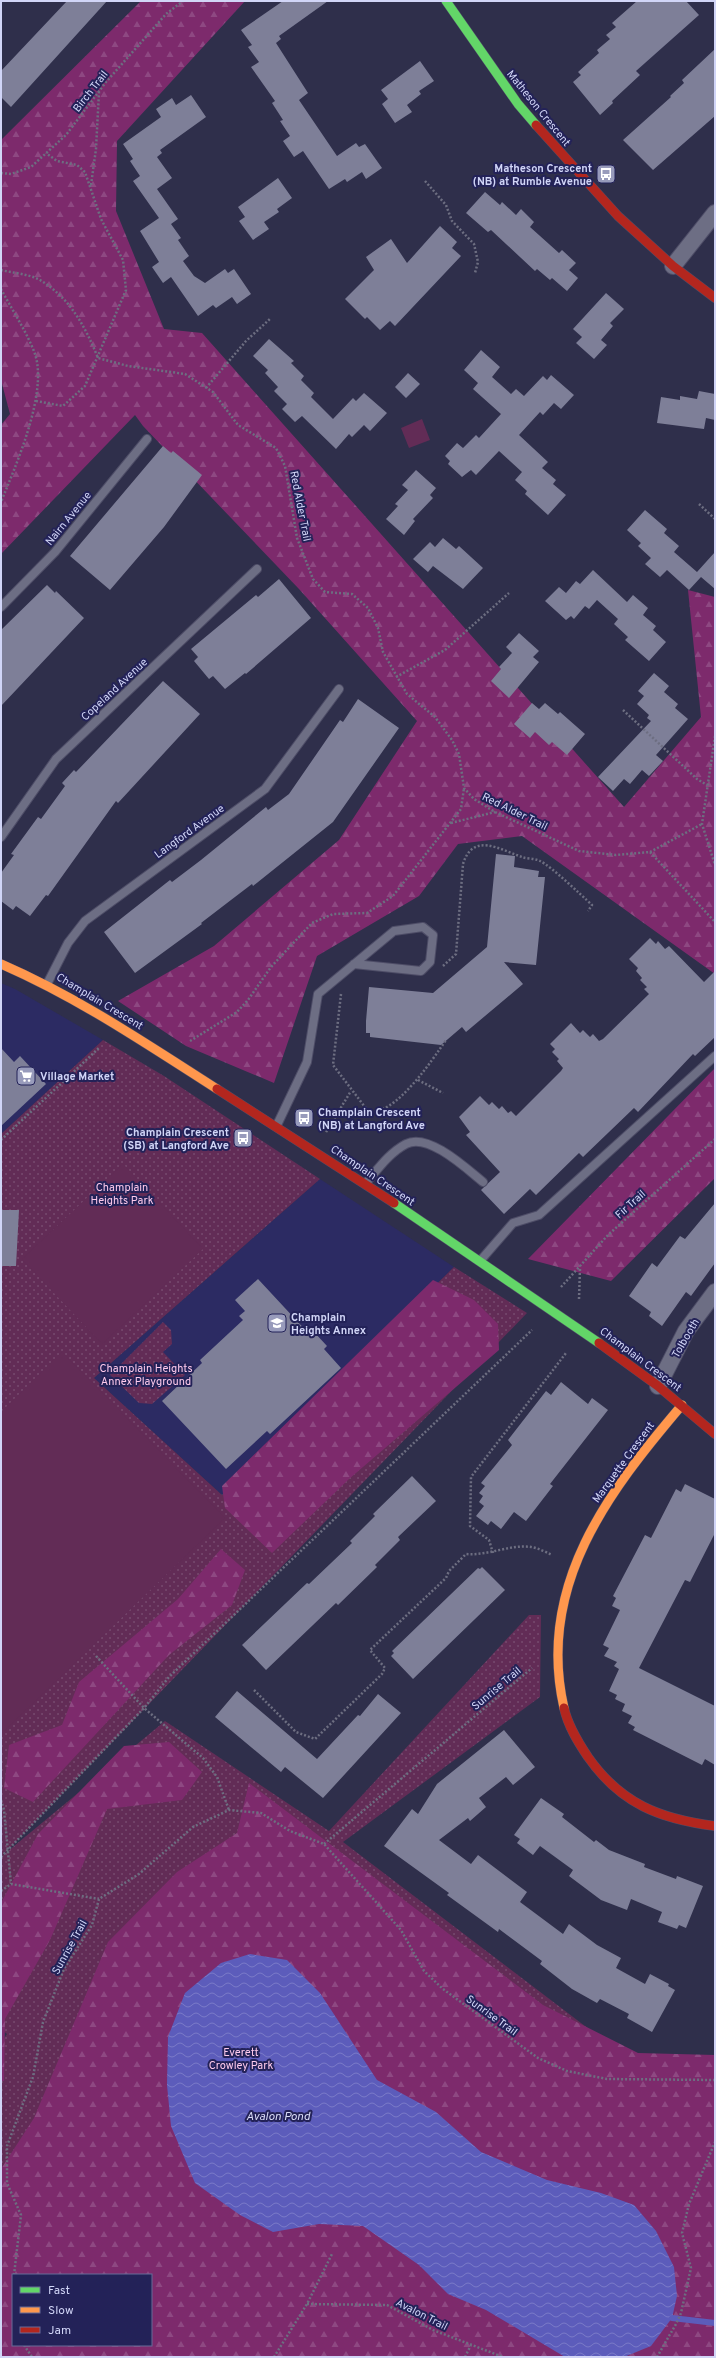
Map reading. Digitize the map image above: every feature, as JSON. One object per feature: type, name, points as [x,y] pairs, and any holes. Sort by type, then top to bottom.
[{"type":"street","name":"Matheson Crescent","points":[[446,1],[518,104],[568,162],[618,216],[673,266],[715,298]]},
{"type":"street","points":[[673,266],[715,214]]},
{"type":"street","name":"Champlain Crescent","points":[[1,964],[47,984],[86,1005],[366,1184],[478,1262],[577,1327],[658,1386],[715,1434]]},
{"type":"street","name":"Tolbooth","points":[[658,1386],[686,1331],[715,1292]]},
{"type":"street","name":"Marquette Crescent","points":[[682,1405],[609,1499],[588,1534],[571,1575],[559,1621],[556,1668],[564,1710],[581,1750],[609,1784],[644,1808],[684,1822],[715,1826]]},
{"type":"lane","name":"Nairn Avenue","points":[[1,607],[55,552],[147,439]]},
{"type":"lane","name":"Copeland Avenue","points":[[1,837],[56,759],[257,569]]},
{"type":"lane","name":"Langford Avenue","points":[[47,984],[68,943],[85,921],[265,789],[339,689]]},
{"type":"lane","points":[[276,1126],[307,1062],[318,994],[354,964],[394,931],[423,927],[433,935],[430,962],[421,971],[354,964]]},
{"type":"lane","points":[[478,1262],[513,1223],[539,1215],[715,1056]]},
{"type":"lane","points":[[366,1184],[389,1155],[407,1143],[430,1144],[448,1154],[484,1182]]},
{"type":"path","name":"Birch Trail","points":[[1,173],[10,174],[31,167],[66,135],[99,92],[166,14],[183,1]]},
{"type":"path","points":[[91,187],[96,148],[99,92]]},
{"type":"path","points":[[36,401],[63,406],[85,386],[126,290],[123,260],[101,219],[85,172],[77,165],[57,161],[46,153]]},
{"type":"path","points":[[425,181],[446,205],[452,221],[474,244],[478,262],[475,273]]},
{"type":"path","points":[[1,270],[39,279],[67,301],[87,331],[98,358]]},
{"type":"path","points":[[1,289],[35,355],[38,377],[36,401],[19,457],[1,502]]},
{"type":"path","points":[[206,388],[246,341],[271,318]]},
{"type":"path","name":"Red Alder Trail","points":[[98,358],[128,366],[185,374],[213,392],[238,425],[276,448],[285,466],[297,538],[313,580],[325,592],[352,594],[368,608],[378,628],[383,652],[407,694],[435,717],[452,740],[459,754],[464,788],[474,800],[495,812],[579,851],[616,855],[650,852]]},
{"type":"path","points":[[699,504],[715,519]]},
{"type":"path","points":[[396,676],[445,650],[509,593]]},
{"type":"path","points":[[624,710],[697,779],[707,785]]},
{"type":"path","points":[[715,736],[702,824],[715,864]]},
{"type":"path","points":[[190,1041],[237,1012],[248,1000],[271,967],[312,923],[333,914],[367,913],[393,896],[461,809],[464,788]]},
{"type":"path","points":[[450,823],[495,812]]},
{"type":"path","points":[[702,824],[650,852],[715,922]]},
{"type":"path","points":[[1,1140],[100,1047]]},
{"type":"path","points":[[418,1080],[443,1093]]},
{"type":"path","points":[[326,1132],[351,1091]]},
{"type":"path","name":"Fir Trail","points":[[561,1287],[608,1235],[715,1139]]},
{"type":"path","points":[[579,1299],[580,1266]]},
{"type":"path","points":[[1,1857],[144,1708],[169,1677],[532,1330]]},
{"type":"path","points":[[493,1553],[489,1540],[470,1526],[471,1477],[566,1353]]},
{"type":"path","points":[[254,1690],[296,1732],[315,1738],[382,1674],[385,1668],[370,1650],[446,1578],[448,1571],[466,1554],[480,1555],[518,1547],[532,1547],[552,1555]]},
{"type":"path","points":[[1,1890],[11,1884],[99,1899],[139,1874],[193,1827],[229,1810],[217,1777],[203,1758],[144,1708],[96,1656]]},
{"type":"path","name":"Sunrise Trail","points":[[324,1844],[532,1668]]},
{"type":"path","points":[[1,1800],[4,1810],[11,1884]]},
{"type":"path","name":"Sunrise Trail","points":[[229,1810],[262,1813],[290,1831],[324,1844],[401,1930],[424,1971],[443,1989],[538,2058],[567,2071],[607,2080],[715,2080]]},
{"type":"path","name":"Sunrise Trail","points":[[14,2274],[21,2215],[7,2183],[7,2146],[33,2077],[43,2022],[64,1969],[92,1925],[99,1899]]},
{"type":"path","points":[[657,2357],[676,2324],[680,2312],[691,2268],[682,2233],[689,2204],[715,2142]]},
{"type":"path","points":[[274,2357],[307,2304],[332,2254]]},
{"type":"path","name":"Avalon Trail","points":[[307,2304],[387,2305],[433,2330],[503,2357]]},
{"type":"path","points":[[465,2357],[471,2345]]},
{"type":"path","points":[[25,2346],[32,2357]]},
{"type":"shaded area","points":[[1,983],[15,989],[103,1040],[1,1134]]},
{"type":"shaded area","name":"Champlain Heights Annex","points":[[320,1179],[454,1267],[222,1495],[94,1378]]},
{"type":"green space","points":[[141,1],[245,1],[117,141],[116,211],[164,329],[202,333],[624,807],[701,717],[688,590],[715,597],[715,974],[522,836],[458,844],[419,896],[317,956],[274,1083],[186,1046],[118,1001],[214,946],[339,840],[417,721],[299,589],[143,426],[135,415],[1,554],[1,425],[10,414],[1,380],[1,140]]},
{"type":"green space","points":[[422,419],[430,440],[409,448],[401,428]]},
{"type":"green space","name":"Everett Crowley Park","points":[[103,1040],[164,1076],[320,1179],[94,1378],[222,1495],[454,1267],[527,1313],[2,1856],[165,1721],[329,1831],[529,1615],[541,1615],[540,1697],[343,1842],[627,2058],[715,2357],[1,2357],[1,2043],[7,2034],[1,2029],[1,1134]]},
{"type":"green space","points":[[715,1068],[715,1178],[611,1281],[528,1259]]},
{"type":"green space","name":"Champlain Heights Park","points":[[123,1164],[203,1249],[102,1344],[22,1259]]},
{"type":"green space","points":[[433,1280],[474,1300],[498,1324],[499,1350],[349,1479],[272,1553],[225,1508],[222,1486]]},
{"type":"green space","name":"Champlain Heights Annex Playground","points":[[163,1322],[171,1330],[172,1344],[163,1352],[185,1375],[152,1404],[139,1403],[110,1375]]},
{"type":"green space","points":[[62,1352],[225,1518],[1,1734],[1,1412]]},
{"type":"green space","points":[[221,1549],[245,1570],[232,1605],[169,1655],[33,1802],[4,1788],[9,1745],[62,1725],[79,1682],[178,1599]]},
{"type":"green space","points":[[169,1742],[202,1772],[182,1800],[107,1809],[50,1940],[5,2019],[4,2081],[1,2081],[1,1903],[38,1834],[124,1746]]},
{"type":"green space","name":"Everett Crowley Park","points":[[249,1783],[543,2005],[638,2053],[715,2055],[715,2357],[1,2357],[1,2169],[34,2118],[108,1942],[177,1872],[237,1833]]},
{"type":"water","name":"Avalon Pond","points":[[250,1954],[287,1960],[320,1993],[377,2080],[436,2112],[481,2152],[547,2180],[601,2193],[634,2205],[656,2231],[674,2267],[677,2296],[672,2318],[651,2346],[624,2357],[565,2357],[486,2310],[448,2294],[419,2265],[363,2226],[319,2224],[273,2232],[240,2215],[195,2183],[171,2126],[167,2085],[168,2037],[185,1993],[221,1963]]},
{"type":"building","points":[[67,1],[107,1],[11,107],[1,97],[1,71]]},
{"type":"building","points":[[283,1],[328,1],[279,36],[281,39],[276,43],[308,93],[299,100],[337,156],[356,143],[359,147],[365,144],[382,168],[366,179],[362,172],[347,182],[345,179],[329,189],[303,151],[294,157],[283,141],[290,136],[280,121],[283,120],[272,103],[275,101],[251,67],[259,62],[248,47],[252,45],[241,30]]},
{"type":"building","points":[[637,1],[686,1],[699,15],[636,71],[640,75],[612,101],[613,103],[600,115],[573,82],[581,75],[578,72],[599,53],[597,50],[610,39],[606,35],[616,27],[612,23]]},
{"type":"building","points":[[715,49],[715,116],[653,170],[623,140],[671,97],[670,96],[684,83],[682,80]]},
{"type":"building","points":[[420,61],[434,81],[419,91],[421,94],[407,105],[412,112],[395,123],[382,104],[388,99],[381,90]]},
{"type":"building","points":[[191,95],[206,117],[160,150],[162,153],[157,157],[172,178],[157,189],[178,219],[171,224],[181,238],[178,240],[189,256],[183,261],[194,276],[205,283],[225,269],[228,273],[234,269],[251,294],[237,304],[232,297],[216,308],[213,305],[198,316],[171,277],[163,283],[152,267],[159,262],[140,231],[159,218],[133,181],[140,176],[130,161],[133,159],[123,144],[161,117],[156,109],[172,98],[176,105]]},
{"type":"building","points":[[278,178],[292,198],[277,209],[279,212],[264,222],[269,229],[253,240],[239,221],[245,217],[238,207]]},
{"type":"building","points":[[485,192],[500,205],[502,202],[516,215],[521,209],[534,222],[530,227],[559,253],[562,250],[576,263],[569,270],[578,278],[567,291],[552,278],[550,280],[537,269],[535,271],[491,230],[488,232],[466,213]]},
{"type":"building","points":[[440,226],[457,242],[452,248],[461,256],[395,326],[390,321],[380,330],[367,317],[365,319],[345,299],[374,270],[366,257],[391,239],[407,263]]},
{"type":"building","points":[[606,293],[624,309],[610,323],[613,326],[601,340],[607,345],[594,359],[576,343],[582,337],[573,329]]},
{"type":"building","points":[[269,339],[294,361],[291,363],[304,376],[301,380],[314,393],[311,397],[333,419],[353,398],[356,401],[364,393],[387,413],[370,431],[364,425],[352,437],[349,434],[336,449],[302,416],[295,422],[282,409],[287,404],[274,391],[278,387],[265,373],[268,370],[253,356]]},
{"type":"building","points":[[481,350],[500,367],[492,377],[511,394],[516,389],[524,396],[543,376],[547,380],[551,375],[574,395],[561,409],[554,403],[543,415],[540,412],[519,435],[548,462],[542,468],[556,480],[553,484],[566,495],[548,515],[525,494],[527,491],[515,480],[522,472],[499,451],[476,475],[471,470],[462,477],[448,464],[450,461],[445,456],[457,443],[463,448],[476,435],[479,438],[501,414],[473,389],[478,383],[464,370]]},
{"type":"building","points":[[408,373],[420,384],[406,398],[395,387]]},
{"type":"building","points":[[699,391],[715,394],[715,420],[706,418],[704,429],[657,423],[661,397],[680,400],[680,396],[697,399]]},
{"type":"building","points":[[163,446],[171,453],[173,451],[202,475],[164,527],[110,590],[70,556]]},
{"type":"building","points":[[416,470],[436,488],[430,495],[433,498],[413,519],[415,521],[404,535],[386,519],[398,506],[395,504],[408,490],[402,485]]},
{"type":"building","points":[[645,510],[667,529],[664,533],[679,546],[674,552],[697,572],[715,552],[715,589],[701,577],[689,590],[667,570],[660,577],[645,564],[651,558],[638,546],[641,543],[627,530]]},
{"type":"building","points":[[443,538],[456,549],[459,546],[483,568],[463,589],[433,566],[428,572],[413,559],[430,542],[435,547]]},
{"type":"building","points":[[593,570],[627,602],[633,595],[648,608],[643,615],[656,626],[653,630],[666,642],[649,661],[625,640],[628,637],[614,624],[618,619],[597,600],[589,609],[585,606],[574,619],[571,616],[566,620],[545,601],[559,587],[566,593],[576,581],[580,584]]},
{"type":"building","points":[[279,579],[311,618],[246,674],[245,673],[225,689],[213,676],[209,679],[194,661],[198,657],[191,649],[256,595],[258,597]]},
{"type":"building","points":[[47,585],[55,593],[56,591],[84,618],[1,706],[1,630]]},
{"type":"building","points":[[519,633],[539,651],[533,657],[539,662],[509,698],[491,681],[501,669],[499,667],[512,653],[506,647]]},
{"type":"building","points":[[654,673],[669,686],[664,692],[678,704],[675,708],[688,719],[656,755],[663,761],[649,776],[642,770],[630,784],[624,779],[613,791],[598,777],[651,721],[647,718],[649,715],[637,704],[644,696],[638,691]]},
{"type":"building","points":[[163,681],[200,714],[118,803],[116,801],[48,896],[46,895],[30,916],[16,906],[13,910],[1,901],[1,873],[14,855],[11,854],[38,817],[41,819],[65,786],[62,783],[74,770],[76,772]]},
{"type":"building","points":[[358,699],[399,728],[333,822],[253,886],[252,884],[201,923],[202,924],[135,973],[104,932],[170,880],[172,882],[201,860],[266,807],[268,810],[289,794],[340,720],[343,722]]},
{"type":"building","points":[[532,703],[539,709],[545,703],[558,714],[560,712],[585,734],[567,755],[552,742],[549,745],[535,732],[530,738],[514,724]]},
{"type":"building","points":[[496,854],[515,856],[514,867],[539,871],[538,877],[545,877],[536,965],[504,962],[523,984],[466,1032],[462,1027],[441,1045],[370,1037],[370,1033],[366,1033],[369,987],[433,993],[487,947]]},
{"type":"building","points":[[650,938],[656,944],[658,941],[665,949],[669,946],[704,982],[715,971],[715,1037],[695,1056],[693,1054],[638,1112],[634,1108],[583,1157],[579,1153],[536,1195],[530,1189],[504,1214],[481,1190],[500,1172],[466,1135],[470,1132],[459,1117],[480,1096],[489,1105],[492,1102],[499,1109],[502,1106],[508,1113],[511,1111],[516,1116],[563,1068],[557,1061],[559,1059],[552,1052],[555,1049],[550,1044],[571,1023],[580,1033],[583,1030],[590,1037],[593,1034],[599,1041],[603,1039],[649,994],[644,989],[647,987],[640,980],[642,978],[636,971],[638,968],[629,959]]},
{"type":"building","points":[[1,1048],[14,1062],[20,1056],[46,1084],[1,1126]]},
{"type":"building","points":[[715,1203],[715,1263],[691,1296],[686,1292],[662,1326],[649,1316],[651,1312],[629,1296],[652,1263],[657,1267],[680,1236],[685,1239]]},
{"type":"building","points":[[1,1210],[19,1210],[16,1266],[1,1266]]},
{"type":"building","points":[[258,1279],[310,1335],[314,1332],[327,1346],[324,1349],[341,1368],[270,1434],[267,1431],[226,1469],[162,1401],[202,1363],[200,1360],[243,1320],[239,1316],[245,1311],[235,1300]]},
{"type":"building","points":[[561,1382],[588,1404],[592,1398],[608,1410],[550,1484],[553,1486],[526,1521],[514,1512],[501,1529],[491,1521],[488,1525],[476,1516],[484,1506],[479,1502],[483,1496],[479,1493],[485,1486],[481,1483],[512,1445],[508,1440],[546,1391],[551,1395]]},
{"type":"building","points":[[412,1476],[436,1501],[398,1537],[400,1540],[375,1565],[377,1567],[338,1605],[336,1603],[266,1670],[242,1645],[307,1583],[309,1584],[352,1543],[350,1541],[375,1516],[373,1514]]},
{"type":"building","points":[[685,1484],[715,1499],[715,1533],[690,1582],[685,1580],[639,1668],[715,1706],[715,1765],[705,1759],[702,1765],[633,1730],[635,1727],[628,1723],[632,1716],[622,1711],[625,1704],[615,1699],[617,1695],[609,1691],[619,1669],[614,1666],[617,1662],[604,1656],[609,1648],[603,1645],[620,1610],[612,1606],[616,1598],[613,1596],[645,1535],[651,1538],[676,1489],[681,1492]]},
{"type":"building","points":[[482,1567],[505,1590],[413,1679],[391,1656],[394,1653],[392,1651],[478,1568],[480,1569]]},
{"type":"building","points":[[237,1691],[317,1759],[358,1715],[360,1716],[378,1694],[401,1713],[323,1798],[285,1767],[281,1772],[215,1717]]},
{"type":"building","points":[[504,1730],[535,1767],[513,1785],[506,1777],[479,1798],[486,1807],[470,1821],[468,1818],[439,1840],[471,1864],[478,1855],[527,1892],[520,1902],[563,1934],[569,1924],[597,1945],[621,1958],[616,1968],[645,1984],[650,1974],[669,1984],[668,1986],[675,1990],[652,2032],[627,2018],[629,2014],[600,1999],[597,2003],[572,1989],[540,1964],[542,1961],[499,1929],[498,1932],[447,1895],[449,1893],[384,1846],[412,1809],[418,1814],[437,1784]]},
{"type":"building","points":[[541,1798],[564,1814],[562,1817],[594,1842],[596,1840],[609,1850],[645,1864],[644,1867],[676,1879],[677,1876],[703,1886],[686,1928],[679,1925],[677,1929],[658,1922],[662,1912],[631,1899],[627,1910],[601,1900],[569,1876],[573,1870],[540,1846],[533,1855],[517,1843],[520,1839],[514,1835]]},
{"type":"waterway","points":[[672,2318],[715,2323]]},
{"type":"traffic: fast","points":[[446,1],[518,104],[536,125]]},
{"type":"traffic: fast","points":[[394,1203],[599,1343]]},
{"type":"traffic: slow","points":[[1,964],[30,977],[85,1006],[217,1089]]},
{"type":"traffic: slow","points":[[564,1708],[558,1664],[560,1621],[570,1581],[585,1543],[605,1507],[628,1472],[682,1405]]},
{"type":"traffic: jam","points":[[536,125],[618,216],[673,266],[715,298]]},
{"type":"traffic: jam","points":[[217,1089],[394,1203]]},
{"type":"traffic: jam","points":[[599,1343],[658,1386],[715,1434]]},
{"type":"traffic: jam","points":[[564,1708],[577,1740],[588,1757],[614,1787],[628,1798],[659,1813],[677,1819],[715,1826]]},
{"type":"place","name":"Matheson Crescent (NB) at Rumble Avenue","points":[[606,174]]},
{"type":"place","name":"Village Market","points":[[26,1076]]},
{"type":"place","name":"Champlain Crescent (NB) at Langford Ave","points":[[304,1118]]},
{"type":"place","name":"Champlain Crescent (SB) at Langford Ave","points":[[243,1138]]},
{"type":"place","name":"Champlain Heights Annex","points":[[277,1323]]}]
